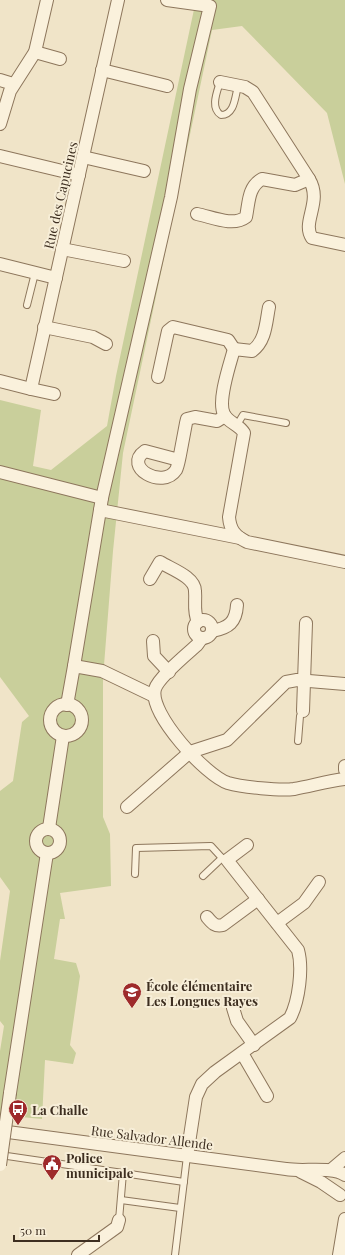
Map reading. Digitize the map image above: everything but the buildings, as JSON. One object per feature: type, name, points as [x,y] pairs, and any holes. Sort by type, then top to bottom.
[{"type":"street","points":[[0,124],[7,96],[13,84],[35,52],[47,0]]},
{"type":"street","name":"Rue des Capucines","points":[[27,388],[56,278],[118,0]]},
{"type":"street","points":[[67,705],[101,504],[171,197],[190,89],[210,6],[167,0]]},
{"type":"street","points":[[35,52],[60,59]]},
{"type":"street","points":[[102,70],[167,86]]},
{"type":"street","points":[[0,80],[13,84]]},
{"type":"street","points":[[220,82],[238,86],[253,92],[310,179],[315,193],[308,229],[309,233],[316,240],[345,245]]},
{"type":"street","points":[[0,156],[79,175]]},
{"type":"street","points":[[83,157],[144,171]]},
{"type":"street","points":[[197,214],[234,222],[241,221],[246,217],[252,188],[258,181],[262,179],[294,185],[310,179]]},
{"type":"street","points":[[62,249],[124,261]]},
{"type":"street","points":[[0,264],[56,278]]},
{"type":"street","points":[[234,349],[252,351],[258,347],[263,339],[269,307]]},
{"type":"street","points":[[44,327],[94,337],[106,344]]},
{"type":"street","points":[[158,377],[168,330],[173,327],[228,340],[234,349],[222,397],[221,407],[225,416],[242,430],[244,437],[229,517],[232,531],[247,542],[345,562]]},
{"type":"street","points":[[0,381],[54,394]]},
{"type":"street","points":[[179,460],[187,419],[195,417],[217,421],[225,416]]},
{"type":"street","points":[[0,472],[101,504],[240,538]]},
{"type":"street","points":[[150,579],[160,562],[191,581],[195,590],[194,611],[198,622],[194,632],[202,638]]},
{"type":"street","points":[[237,605],[236,615],[227,627],[212,631],[208,637],[202,638],[197,645],[157,684],[154,696],[159,714],[201,766],[215,778],[239,785],[287,790],[325,781],[345,779]]},
{"type":"street","points":[[198,622],[208,622],[212,631]]},
{"type":"street","points":[[303,711],[306,623]]},
{"type":"street","points":[[153,641],[154,656],[169,672]]},
{"type":"street","points":[[74,666],[102,670],[154,696]]},
{"type":"street","points":[[128,807],[190,752],[227,740],[286,682],[291,680],[345,684]]},
{"type":"street","points":[[67,705],[74,707],[79,712],[82,719],[81,726],[77,732],[70,736],[62,736],[53,729],[50,718],[56,708],[67,705]]},
{"type":"street","points":[[49,828],[62,736]]},
{"type":"street","points":[[49,828],[58,833],[60,841],[58,849],[47,853],[39,850],[35,840],[39,832],[49,828]]},
{"type":"street","points":[[187,1156],[198,1092],[210,1077],[290,1018],[296,1004],[301,960],[298,950],[224,859],[247,845]]},
{"type":"street","points":[[0,1165],[47,853]]},
{"type":"street","points":[[277,924],[304,903],[319,882]]},
{"type":"street","points":[[207,916],[213,924],[219,926],[223,925],[258,899]]},
{"type":"street","points":[[233,1008],[237,1021],[254,1045]]},
{"type":"street","points":[[242,1053],[268,1096]]},
{"type":"street","name":"Rue Salvador Allende","points":[[0,1131],[300,1171],[332,1169],[345,1175]]},
{"type":"street","points":[[332,1169],[345,1158]]},
{"type":"street","name":"Rue Salvador Allende","points":[[300,1171],[321,1182],[343,1197]]},
{"type":"street","points":[[343,1197],[340,1186],[345,1181]]},
{"type":"street","points":[[339,1255],[345,1219]]},
{"type":"street","points":[[78,1255],[117,1227],[119,1220]]},
{"type":"lane","points":[[220,82],[215,105],[216,109],[222,115],[225,115],[232,110],[238,86]]},
{"type":"lane","points":[[27,305],[35,273]]},
{"type":"lane","points":[[237,425],[243,415],[286,423]]},
{"type":"lane","points":[[298,741],[300,716],[303,711]]},
{"type":"lane","points":[[135,874],[136,848],[211,846],[224,859],[203,876]]},
{"type":"lane","points":[[0,1155],[184,1182]]},
{"type":"lane","points":[[175,1255],[187,1156]]},
{"type":"lane","points":[[119,1220],[123,1172]]},
{"type":"lane","points":[[121,1200],[180,1208]]},
{"type":"green space","points":[[196,0],[345,0],[345,184],[327,113],[242,26],[212,30],[123,453],[113,551],[103,678],[103,817],[110,834],[111,886],[60,893],[65,919],[60,919],[54,959],[76,963],[80,976],[70,1045],[76,1053],[73,1064],[45,1060],[42,1119],[0,1115],[0,1051],[4,1026],[0,1021],[0,961],[10,891],[0,877],[0,791],[13,781],[22,722],[29,716],[0,677],[0,400],[41,410],[33,466],[51,470],[107,426],[116,376]]},
{"type":"place","name":"École élémentaire Les Longues Rayes","points":[[132,1009]]},
{"type":"place","name":"La Challe","points":[[18,1126]]},
{"type":"place","name":"Police municipale","points":[[52,1181]]}]
